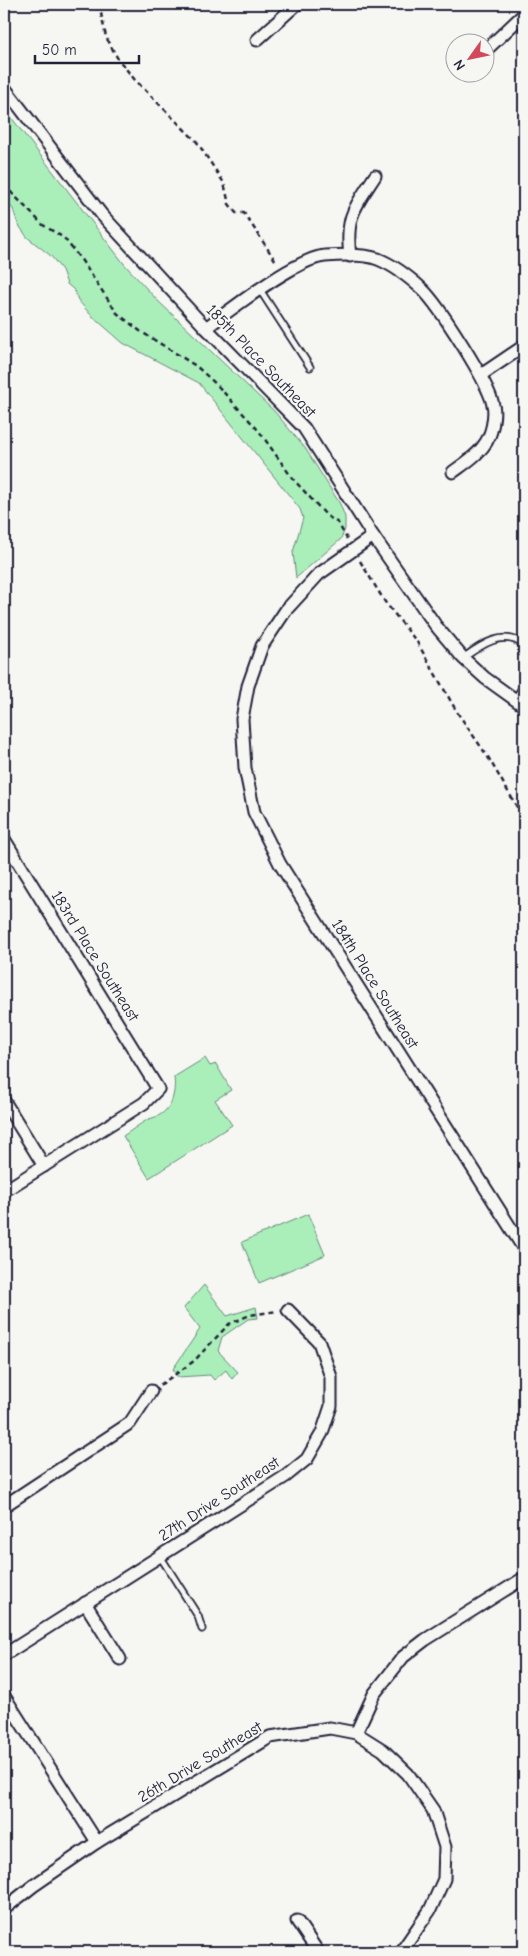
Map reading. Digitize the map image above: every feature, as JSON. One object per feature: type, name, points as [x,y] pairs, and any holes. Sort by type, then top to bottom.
[{"type":"street","points":[[257,40],[297,4]]},
{"type":"street","points":[[496,41],[524,14]]},
{"type":"street","name":"185th Place Southeast","points":[[4,87],[102,215],[206,328],[304,428],[373,536],[436,626],[463,658],[485,678],[520,702]]},
{"type":"street","points":[[350,256],[347,236],[348,226],[353,210],[375,176]]},
{"type":"street","points":[[206,328],[284,274],[323,256],[377,259],[400,272],[422,290],[439,310],[481,375],[494,405],[491,432],[482,449],[453,472]]},
{"type":"street","points":[[481,375],[524,346]]},
{"type":"street","name":"184th Place Southeast","points":[[373,536],[319,574],[286,610],[262,646],[248,686],[242,719],[245,768],[254,812],[280,864],[524,1249]]},
{"type":"street","name":"183rd Place Southeast","points":[[4,840],[158,1090],[144,1103],[44,1166]]},
{"type":"street","points":[[4,1101],[44,1166],[4,1191]]},
{"type":"street","name":"27th Drive Southeast","points":[[4,1655],[286,1476],[307,1459],[322,1433],[331,1406],[332,1377],[319,1342],[288,1310]]},
{"type":"street","points":[[4,1506],[130,1423],[151,1391]]},
{"type":"street","points":[[401,1952],[430,1910],[444,1879],[445,1847],[433,1810],[408,1774],[383,1750],[356,1733],[374,1694],[403,1657],[425,1640],[524,1578]]},
{"type":"street","points":[[85,1604],[120,1659]]},
{"type":"street","points":[[4,1696],[97,1842]]},
{"type":"street","name":"26th Drive Southeast","points":[[4,1909],[33,1886],[97,1842],[270,1737],[330,1728],[356,1733]]},
{"type":"street","points":[[297,1921],[318,1952]]},
{"type":"lane","points":[[260,290],[310,367]]},
{"type":"lane","points":[[463,658],[483,644],[495,639],[508,638],[524,645]]},
{"type":"lane","points":[[520,702],[524,685]]},
{"type":"lane","points":[[160,1556],[198,1616],[202,1629]]},
{"type":"path","points":[[99,4],[106,37],[118,58],[135,80],[197,142],[224,183],[230,204],[236,213],[244,213],[284,274]]},
{"type":"path","points":[[4,186],[43,225],[64,238],[117,313],[140,331],[196,366],[218,384],[259,430],[293,479],[327,516],[338,523],[385,602],[417,642],[457,712],[488,757],[524,819]]},
{"type":"path","points":[[151,1391],[194,1361],[229,1324],[250,1315],[288,1310]]},
{"type":"green space","points":[[4,108],[125,265],[157,300],[274,411],[305,448],[340,504],[345,517],[345,529],[341,539],[296,578],[293,552],[303,518],[300,509],[199,383],[123,343],[90,314],[78,300],[74,290],[67,284],[62,270],[51,256],[27,237],[18,224],[13,209],[5,200]]},
{"type":"green space","points":[[205,1058],[210,1066],[216,1064],[231,1090],[215,1100],[232,1125],[149,1178],[123,1136],[147,1120],[163,1113],[172,1100],[174,1077]]},
{"type":"green space","points":[[308,1214],[325,1255],[259,1283],[242,1242]]},
{"type":"green space","points":[[204,1285],[227,1316],[256,1307],[258,1318],[248,1319],[222,1337],[218,1351],[238,1372],[232,1379],[226,1370],[214,1380],[210,1375],[178,1377],[173,1369],[200,1329],[184,1308]]}]
